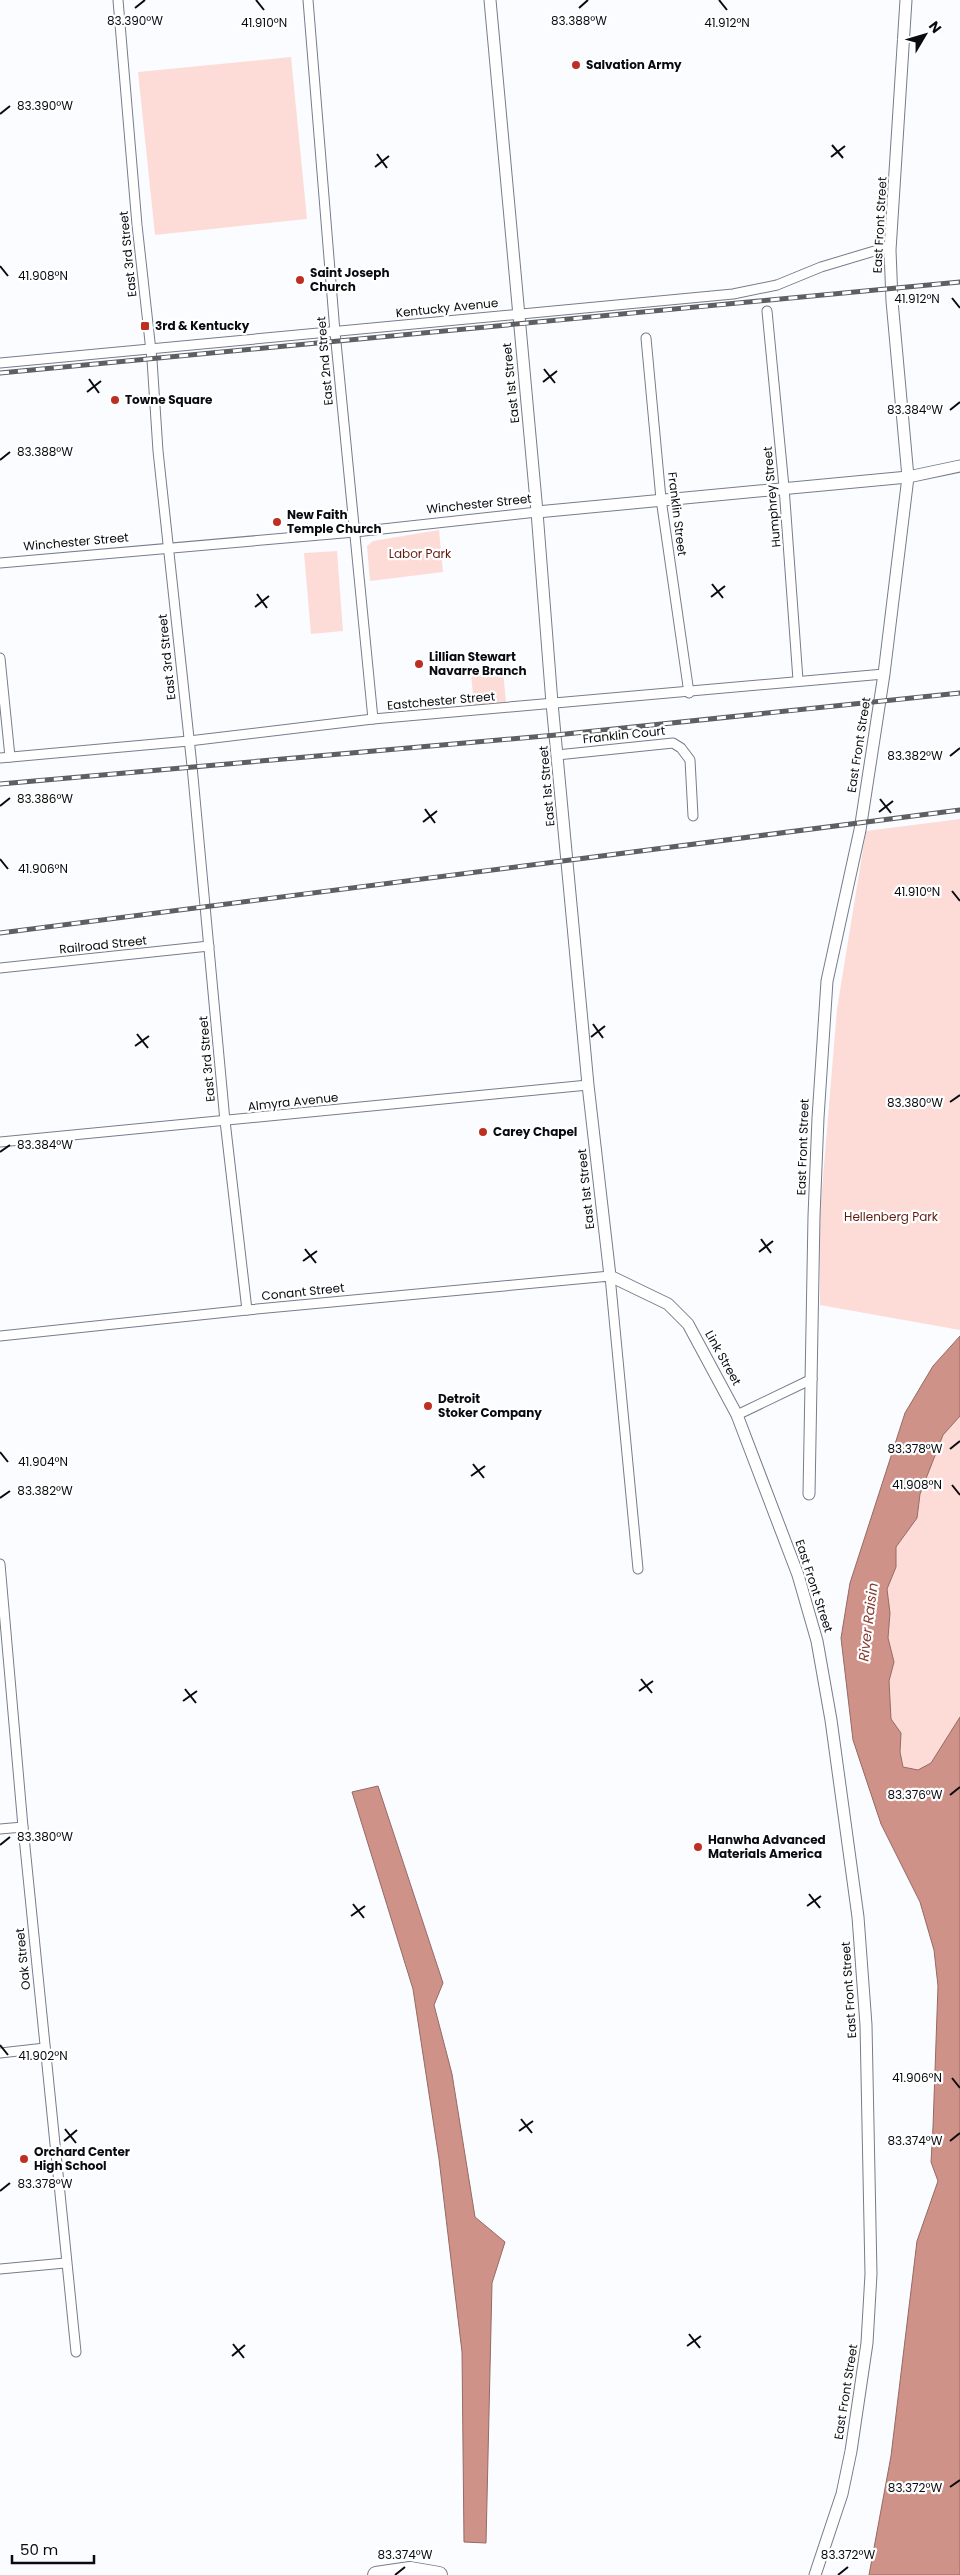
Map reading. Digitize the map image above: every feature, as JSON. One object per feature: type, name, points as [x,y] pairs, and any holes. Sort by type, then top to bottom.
[{"type":"highway","points":[[376,2575],[410,2570],[439,2575]]},
{"type":"street","name":"East 3rd Street","points":[[118,0],[137,225],[151,349],[158,451],[210,946],[225,1121],[247,1310]]},
{"type":"street","name":"East 2nd Street","points":[[308,0],[335,332],[373,719]]},
{"type":"street","name":"East 1st Street","points":[[490,0],[537,512],[552,704],[588,1085],[610,1276],[638,1569]]},
{"type":"street","name":"East Front Street","points":[[809,1494],[818,1118],[827,981],[860,830],[884,674],[908,477],[892,301],[890,250],[906,0]]},
{"type":"street","name":"Kentucky Avenue","points":[[0,363],[740,292],[777,285],[821,267],[881,250],[890,250]]},
{"type":"street","name":"Humphrey Street","points":[[766,311],[784,488],[798,680]]},
{"type":"street","name":"Franklin Street","points":[[646,338],[661,499],[689,693]]},
{"type":"street","name":"Winchester Street","points":[[0,562],[355,532],[661,499],[908,477],[960,466]]},
{"type":"street","points":[[0,658],[5,757]]},
{"type":"street","name":"Eastchester Street","points":[[5,757],[189,741],[373,719],[689,693],[798,680],[884,674]]},
{"type":"street","name":"Franklin Court","points":[[557,755],[673,743],[681,748],[690,760],[692,816]]},
{"type":"street","name":"Railroad Street","points":[[0,968],[210,946]]},
{"type":"street","name":"Almyra Avenue","points":[[0,1142],[588,1085]]},
{"type":"street","name":"Conant Street","points":[[0,1336],[247,1310],[610,1276]]},
{"type":"street","name":"Link Street","points":[[610,1276],[668,1304],[688,1324],[737,1414]]},
{"type":"street","points":[[737,1414],[812,1379]]},
{"type":"street","name":"East Front Street","points":[[737,1414],[798,1575],[817,1641],[832,1720],[858,1917],[866,2025],[871,2274],[867,2343],[860,2398],[842,2494],[815,2575]]},
{"type":"street","name":"Oak Street","points":[[0,1564],[4,1645],[65,2263],[76,2352]]},
{"type":"street","points":[[0,1829],[23,1827]]},
{"type":"street","points":[[0,2053],[45,2048]]},
{"type":"street","points":[[0,2269],[65,2263]]},
{"type":"green space","points":[[291,57],[307,219],[155,235],[138,72]]},
{"type":"green space","name":"Labor Park","points":[[439,530],[443,572],[370,581],[367,546],[373,541]]},
{"type":"green space","points":[[337,551],[343,631],[311,634],[304,553]]},
{"type":"green space","points":[[503,671],[506,702],[474,705],[471,674]]},
{"type":"green space","name":"Hellenberg Park","points":[[960,819],[960,1330],[820,1305],[820,1214],[837,1009],[866,831]]},
{"type":"green space","points":[[960,1416],[960,1717],[931,1763],[918,1770],[903,1767],[900,1752],[901,1733],[891,1719],[889,1681],[894,1662],[888,1638],[890,1613],[887,1589],[896,1567],[896,1547],[917,1518],[920,1494],[943,1435]]},
{"type":"water","name":"River Raisin","points":[[960,1336],[960,1416],[943,1435],[920,1494],[917,1518],[896,1547],[896,1567],[887,1589],[890,1613],[888,1638],[894,1662],[889,1681],[891,1719],[901,1733],[900,1752],[903,1767],[918,1770],[931,1763],[960,1717],[960,2575],[869,2575],[891,2456],[917,2241],[938,2181],[931,2162],[938,1986],[934,1950],[920,1902],[881,1824],[853,1740],[841,1638],[850,1583],[905,1413],[933,1366]]},
{"type":"water","points":[[378,1786],[443,1983],[434,2005],[452,2074],[475,2217],[505,2242],[492,2283],[486,2543],[464,2542],[462,2352],[439,2159],[413,1989],[352,1792]]},
{"type":"railway","points":[[0,373],[960,282]]},
{"type":"railway","points":[[0,784],[556,735],[960,693]]},
{"type":"railway","points":[[0,933],[960,810]]},
{"type":"place","name":"Salvation Army","points":[[576,65]]},
{"type":"place","name":"Saint Joseph Church","points":[[300,280]]},
{"type":"place","name":"3rd & Kentucky","points":[[145,326]]},
{"type":"place","name":"Towne Square","points":[[115,400]]},
{"type":"place","name":"New Faith Temple Church","points":[[277,522]]},
{"type":"place","name":"Lillian Stewart Navarre Branch","points":[[419,664]]},
{"type":"place","name":"Carey Chapel","points":[[483,1132]]},
{"type":"place","name":"Detroit Stoker Company","points":[[428,1406]]},
{"type":"place","name":"Hanwha Advanced Materials America","points":[[698,1847]]},
{"type":"place","name":"Orchard Center High School","points":[[24,2159]]}]
